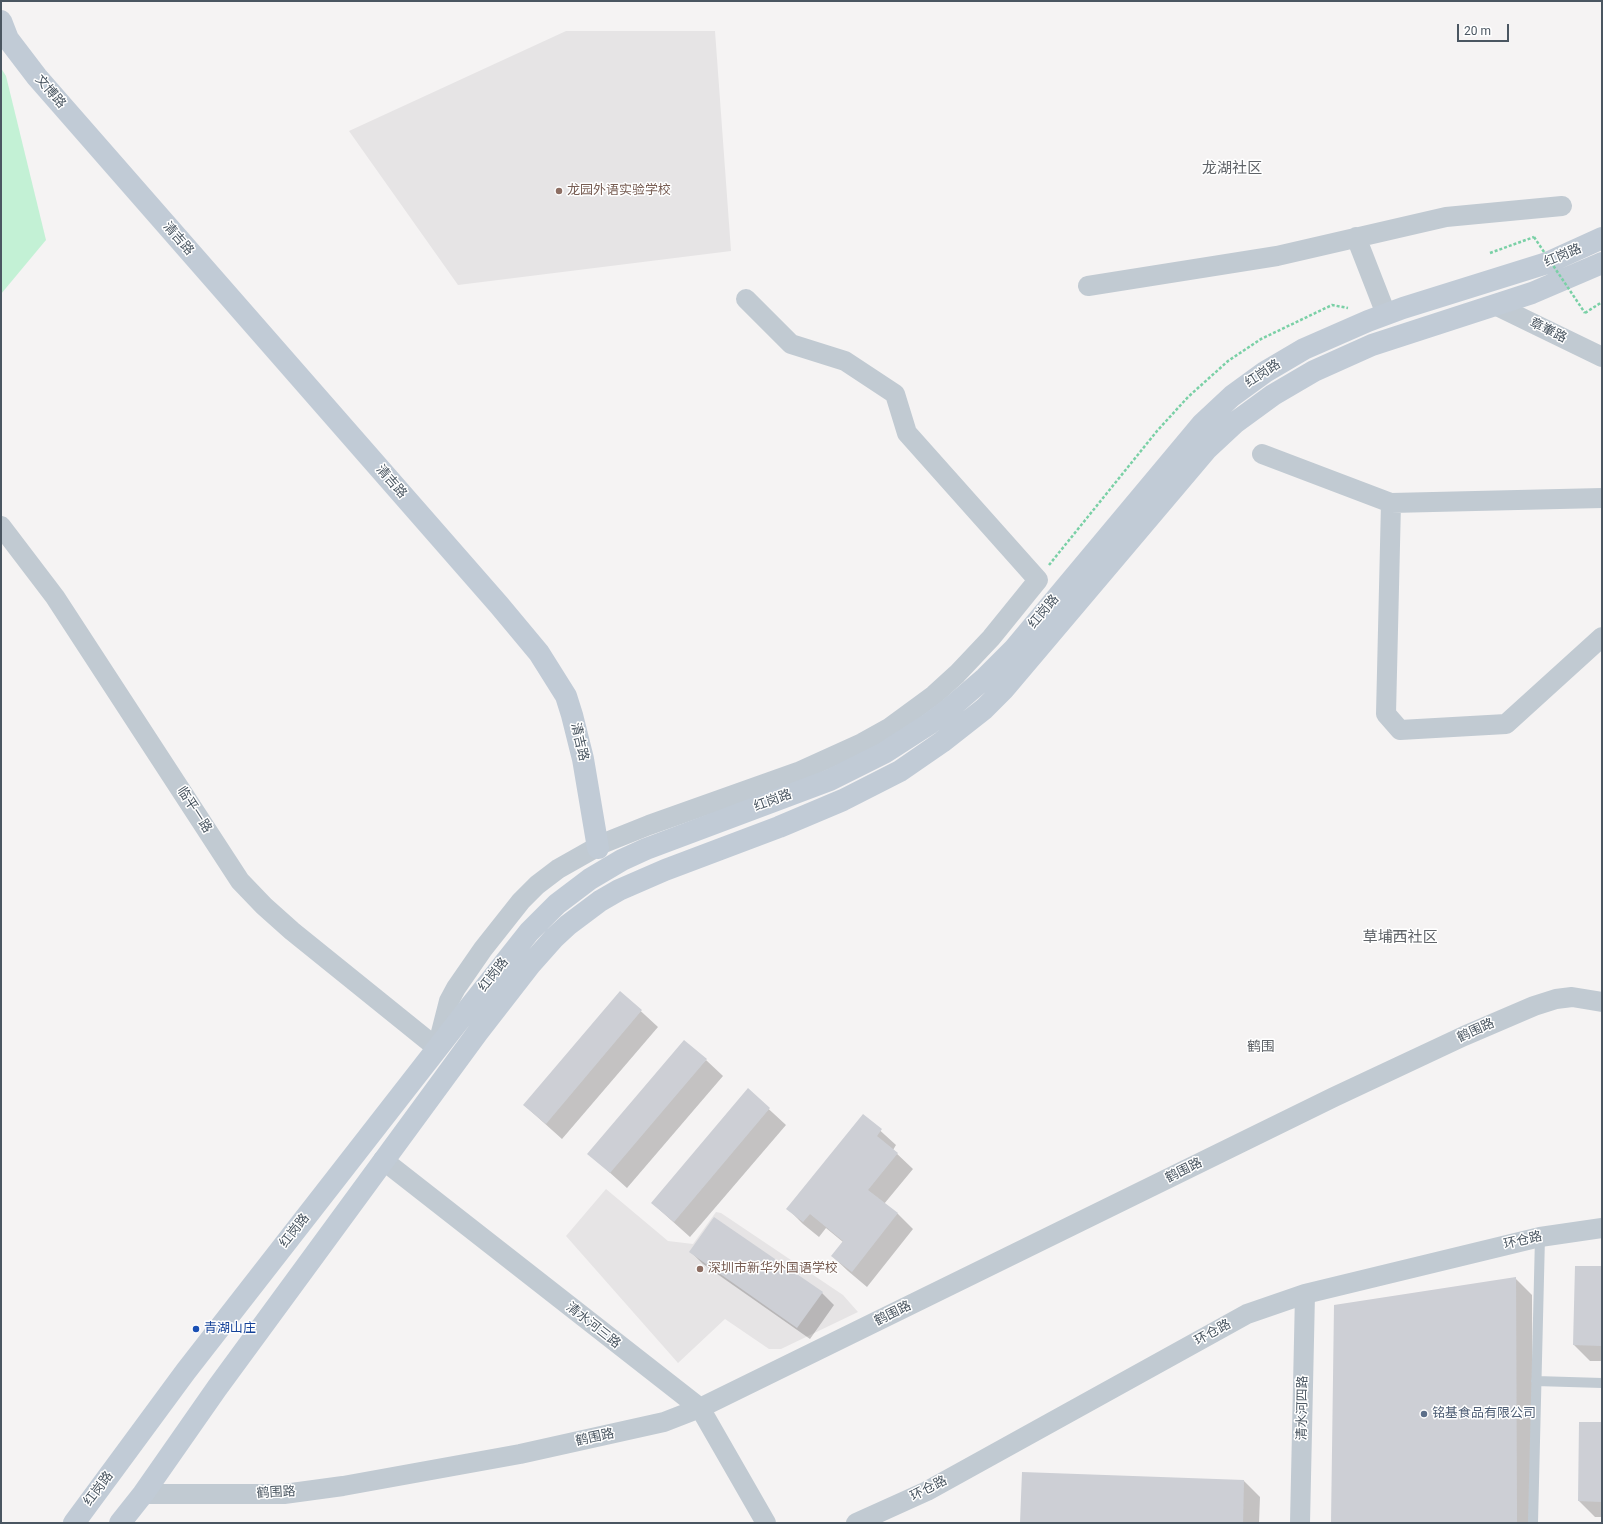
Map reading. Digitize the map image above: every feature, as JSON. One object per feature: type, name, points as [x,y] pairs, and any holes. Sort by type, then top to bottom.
[{"type":"main road","name":"文博路","points":[[1,21],[8,39],[37,77],[107,158]]},
{"type":"main road","name":"清吉路","points":[[107,158],[499,604],[539,653],[566,696],[572,714],[583,759],[598,848]]},
{"type":"main road","name":"红岗路","points":[[74,1523],[186,1370],[529,932],[557,904],[590,879],[622,860],[646,849],[830,780],[884,753],[906,740],[949,709],[985,678],[1014,649],[1189,438],[1232,396],[1264,372],[1304,350],[1346,330],[1386,314],[1547,263],[1602,238]]},
{"type":"main road","name":"红岗路","points":[[120,1523],[143,1494],[217,1388],[478,1032],[530,965],[554,938],[582,914],[600,901],[638,881],[779,827],[843,800],[894,774],[921,757],[963,726],[1004,689],[1198,460],[1236,422],[1273,395],[1335,360],[1387,340],[1557,283],[1602,263]]},
{"type":"main road","points":[[142,1432],[160,1430],[167,1434],[171,1438],[172,1445],[169,1458]]},
{"type":"street","points":[[1088,286],[1277,256],[1446,217],[1562,206]]},
{"type":"street","points":[[1356,238],[1386,314]]},
{"type":"street","points":[[438,1048],[449,1001],[483,949],[521,901],[537,885],[558,869],[598,848],[604,843],[798,772],[862,743],[888,728],[934,695],[957,674],[991,638],[1038,580],[907,433],[895,394],[845,362],[791,344],[746,299]]},
{"type":"street","name":"章輋路","points":[[1495,305],[1602,357]]},
{"type":"street","points":[[1262,454],[1391,503],[1602,498]]},
{"type":"street","points":[[1391,503],[1386,714],[1400,730],[1506,724],[1602,637]]},
{"type":"street","name":"临平一路","points":[[1,526],[55,597],[240,881],[264,906],[292,931],[438,1048]]},
{"type":"street","name":"鹤围路","points":[[143,1494],[284,1494],[343,1486],[520,1454],[664,1422],[700,1408],[1327,1101],[1464,1036],[1534,1006],[1556,999],[1572,997],[1602,1002]]},
{"type":"street","name":"清水河三路","points":[[383,1160],[658,1377],[700,1408],[766,1523]]},
{"type":"street","name":"环仓路","points":[[856,1523],[927,1491],[1248,1314],[1305,1294],[1540,1236],[1602,1228]]},
{"type":"street","name":"清水河四路","points":[[1300,1523],[1305,1294]]},
{"type":"lane","points":[[1533,1523],[1540,1236]]},
{"type":"lane","points":[[1536,1381],[1602,1383]]},
{"type":"path","points":[[1490,253],[1534,237],[1585,314],[1602,302]]},
{"type":"shaded area","name":"龙园外语实验学校","points":[[566,31],[715,31],[731,251],[458,285],[349,131]]},
{"type":"shaded area","name":"深圳市新华外国语学校","points":[[606,1189],[668,1241],[693,1244],[716,1212],[721,1213],[843,1295],[858,1312],[781,1349],[769,1349],[725,1319],[678,1363],[566,1236]]},
{"type":"green space","points":[[1,68],[6,76],[46,240],[1,294]]},
{"type":"building","points":[[620,991],[642,1010],[546,1124],[523,1105]]},
{"type":"building","points":[[684,1040],[707,1059],[610,1173],[587,1154]]},
{"type":"building","points":[[748,1088],[770,1108],[674,1222],[651,1203]]},
{"type":"building","points":[[863,1114],[882,1129],[877,1136],[898,1153],[868,1190],[898,1213],[852,1272],[831,1256],[843,1241],[810,1214],[803,1222],[786,1209]]},
{"type":"building","points":[[714,1217],[823,1292],[797,1328],[689,1252]]},
{"type":"building","points":[[1575,1266],[1602,1266],[1602,1346],[1573,1345]]},
{"type":"building","name":"铭基食品有限公司","points":[[1516,1277],[1517,1523],[1331,1523],[1334,1305]]},
{"type":"building","points":[[1579,1422],[1602,1422],[1602,1502],[1578,1501]]},
{"type":"building","points":[[1022,1472],[1244,1480],[1243,1523],[1020,1523]]},
{"type":"place","name":"龙园外语实验学校","points":[[559,191]]},
{"type":"place","name":"深圳市新华外国语学校","points":[[700,1269]]},
{"type":"place","name":"青湖山庄","points":[[196,1329]]},
{"type":"place","name":"铭基食品有限公司","points":[[1424,1414]]},
{"type":"district","name":"龙湖社区","points":[[1232,169]]},
{"type":"district","name":"草埔西社区","points":[[1400,938]]},
{"type":"district","name":"鹤围","points":[[1261,1047]]}]
